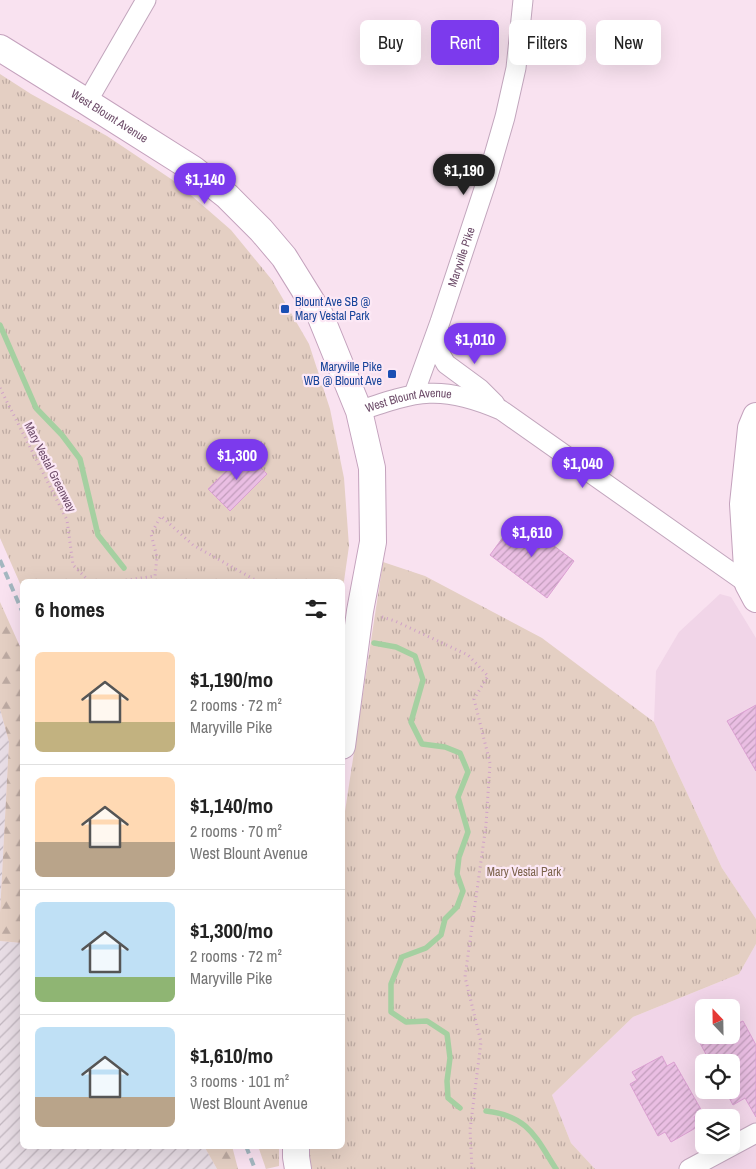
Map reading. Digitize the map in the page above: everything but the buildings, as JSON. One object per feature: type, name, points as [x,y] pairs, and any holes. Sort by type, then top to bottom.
[{"type":"street","points":[[88,102],[146,0]]},
{"type":"street","name":"Maryville Pike","points":[[414,394],[486,183],[505,117],[516,68],[523,0]]},
{"type":"street","name":"West Blount Avenue","points":[[0,48],[193,169],[227,196],[261,230],[284,256],[320,315],[359,411],[398,397],[431,392],[476,400],[500,410],[752,592]]},
{"type":"street","points":[[440,322],[438,343],[442,359],[480,389],[500,410]]},
{"type":"street","points":[[345,724],[360,611],[373,542],[372,468],[359,411]]},
{"type":"street","points":[[752,592],[743,504],[751,428],[756,416]]},
{"type":"street","points":[[690,1169],[756,1133]]},
{"type":"street","points":[[296,1149],[298,1169]]},
{"type":"path","name":"Mary Vestal Greenway","points":[[0,388],[67,520],[73,565],[87,579]]},
{"type":"path","points":[[135,579],[155,576],[157,557],[151,534],[161,516],[193,545],[253,579]]},
{"type":"path","points":[[360,611],[394,620],[468,655],[488,676],[474,699],[490,763],[486,825],[465,977],[480,1042],[470,1130],[472,1169]]},
{"type":"shaded area","points":[[720,594],[731,597],[756,638],[756,919],[722,868],[654,722],[656,671],[679,632]]},
{"type":"shaded area","points":[[0,709],[9,742],[0,913]]},
{"type":"shaded area","points":[[0,941],[20,943],[20,1149],[206,1149],[217,1169],[0,1169]]},
{"type":"shaded area","points":[[756,944],[756,1169],[595,1169],[571,1143],[552,1095],[633,1017],[739,974]]},
{"type":"green space","points":[[0,74],[31,94],[107,136],[177,183],[231,230],[272,280],[309,344],[330,409],[344,478],[349,546],[344,579],[20,579],[20,583],[0,538]]},
{"type":"green space","name":"Mary Vestal Park","points":[[383,562],[425,576],[542,638],[654,722],[722,868],[756,919],[756,944],[739,974],[633,1017],[552,1095],[571,1143],[595,1169],[309,1169],[306,1149],[345,1149],[345,811]]},
{"type":"green space","points":[[0,602],[20,647],[20,943],[0,941],[9,742],[0,709]]},
{"type":"green space","points":[[206,1149],[233,1149],[238,1169],[217,1169]]},
{"type":"green space","points":[[259,1149],[279,1149],[279,1166],[266,1169]]},
{"type":"waterway","points":[[0,325],[36,408],[62,435],[80,459],[98,535],[124,568]]},
{"type":"waterway","points":[[374,643],[396,647],[415,656],[423,680],[411,722],[422,744],[445,747],[460,753],[468,772],[458,797],[468,832],[459,857],[457,874],[463,891],[457,907],[445,919],[441,935],[426,948],[402,957],[391,984],[391,1012],[406,1022],[427,1021],[447,1034],[450,1058],[447,1081],[448,1098],[460,1108]]},
{"type":"waterway","points":[[486,1111],[512,1118],[521,1123],[536,1137],[556,1169]]},
{"type":"railway","points":[[0,560],[20,606]]},
{"type":"railway","points":[[247,1149],[255,1169]]},
{"type":"place","name":"Blount Ave SB @ Mary Vestal Park","points":[[285,309]]},
{"type":"place","name":"Maryville Pike WB @ Blount Ave","points":[[392,374]]}]
